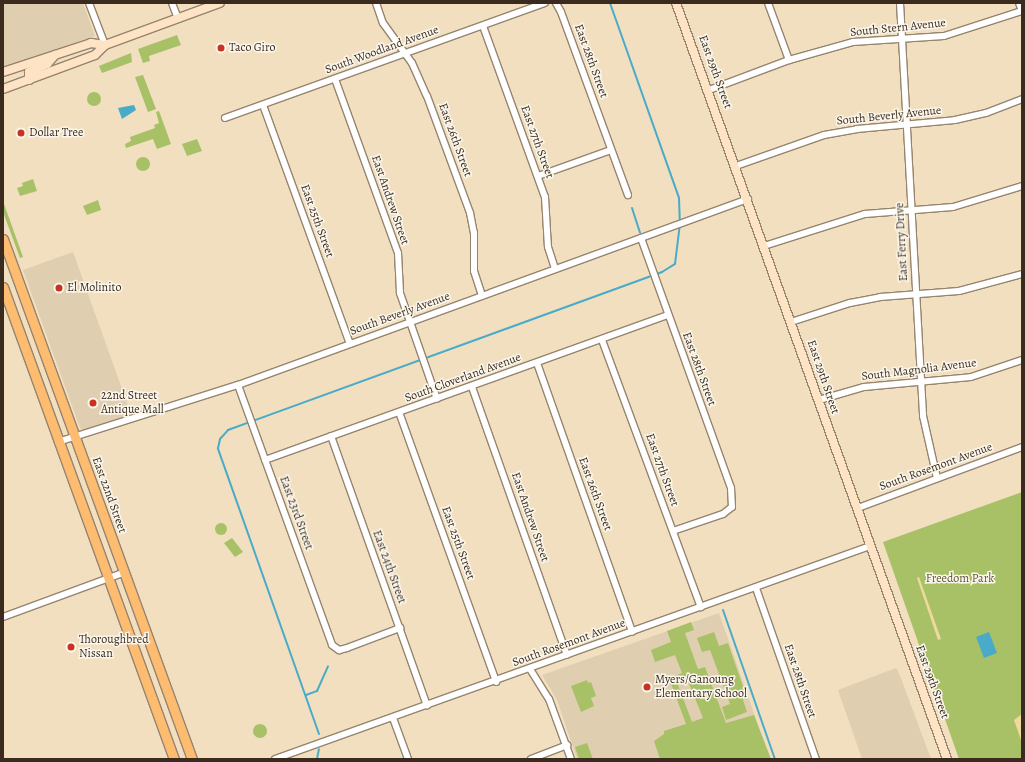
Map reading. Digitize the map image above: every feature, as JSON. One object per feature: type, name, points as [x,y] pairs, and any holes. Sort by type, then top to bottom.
[{"type":"main road","name":"East 22nd Street","points":[[3,239],[192,759]]},
{"type":"main road","points":[[3,287],[174,759]]},
{"type":"street","points":[[89,3],[105,45]]},
{"type":"street","points":[[172,3],[178,19]]},
{"type":"street","points":[[3,90],[95,54],[105,45],[220,3]]},
{"type":"street","name":"East 26th Street","points":[[376,3],[383,24],[402,53],[412,64],[427,96],[470,213],[474,233],[474,271],[482,296]]},
{"type":"street","name":"South Woodland Avenue","points":[[226,118],[402,53],[483,26],[545,3]]},
{"type":"street","name":"East 28th Street","points":[[555,3],[561,12],[628,195]]},
{"type":"street","name":"East 29th Street","points":[[676,3],[710,90],[858,508],[870,546],[947,759]]},
{"type":"street","points":[[768,3],[789,60]]},
{"type":"street","name":"East Ferry Drive","points":[[900,3],[923,416],[937,478]]},
{"type":"street","points":[[1019,3],[1022,11]]},
{"type":"street","name":"South Stern Avenue","points":[[710,90],[789,60],[853,42],[944,36],[1022,11]]},
{"type":"street","name":"East 27th Street","points":[[483,26],[545,197],[548,247],[555,268]]},
{"type":"street","points":[[3,72],[91,43],[105,45]]},
{"type":"street","points":[[29,80],[29,72],[47,64],[56,54]]},
{"type":"street","name":"East Andrew Street","points":[[335,79],[398,253],[400,293],[437,399]]},
{"type":"street","name":"South Beverly Avenue","points":[[736,166],[824,135],[857,129],[955,120],[986,113],[1022,99]]},
{"type":"street","name":"East 25th Street","points":[[263,105],[350,344]]},
{"type":"street","points":[[538,176],[611,150]]},
{"type":"street","points":[[764,246],[865,214],[953,207],[1022,186]]},
{"type":"street","name":"South Beverly Avenue","points":[[58,442],[76,438],[238,385],[555,268],[748,199]]},
{"type":"street","name":"East 28th Street","points":[[641,238],[731,488],[736,508],[724,514],[673,531]]},
{"type":"street","points":[[791,322],[850,303],[880,297],[959,291],[1022,274]]},
{"type":"street","name":"South Cloverland Avenue","points":[[265,460],[472,387],[668,315]]},
{"type":"street","name":"East 27th Street","points":[[602,340],[701,607]]},
{"type":"street","name":"South Magnolia Avenue","points":[[819,400],[864,387],[921,383],[971,377],[1022,360]]},
{"type":"street","name":"East 26th Street","points":[[537,363],[632,632]]},
{"type":"street","name":"East 23rd Street","points":[[238,385],[335,648]]},
{"type":"street","name":"East Andrew Street","points":[[472,387],[567,655]]},
{"type":"street","name":"East 25th Street","points":[[399,412],[496,682]]},
{"type":"street","name":"East 24th Street","points":[[331,436],[427,705]]},
{"type":"street","name":"South Rosemont Avenue","points":[[858,508],[1022,447]]},
{"type":"street","name":"South Rosemont Avenue","points":[[275,759],[496,682],[870,546]]},
{"type":"street","points":[[4,618],[125,572]]},
{"type":"street","name":"East 28th Street","points":[[756,588],[816,759]]},
{"type":"street","points":[[332,656],[335,648],[347,648],[400,628]]},
{"type":"street","points":[[530,669],[549,699],[572,759]]},
{"type":"street","points":[[393,718],[408,759]]},
{"type":"street","points":[[531,759],[567,746]]},
{"type":"shaded area","points":[[3,3],[83,3],[95,36],[3,68]]},
{"type":"shaded area","points":[[73,252],[131,414],[84,431],[80,428],[23,270]]},
{"type":"shaded area","name":"Myers/Ganoung Elementary School","points":[[719,613],[770,759],[577,759],[557,700],[542,675]]},
{"type":"shaded area","points":[[896,668],[931,759],[862,759],[838,690]]},
{"type":"green space","points":[[177,35],[181,45],[149,56],[150,61],[143,63],[138,49]]},
{"type":"green space","points":[[131,53],[132,62],[102,73],[99,66]]},
{"type":"green space","points":[[143,75],[156,109],[148,112],[135,77]]},
{"type":"green space","points":[[94,92],[99,94],[101,99],[99,104],[94,106],[89,104],[87,99],[89,94]]},
{"type":"green space","points":[[159,111],[171,144],[157,149],[153,139],[126,148],[125,144],[131,141],[130,137],[155,128],[154,125],[159,123],[156,112]]},
{"type":"green space","points":[[197,139],[202,151],[187,156],[182,144]]},
{"type":"green space","points":[[140,157],[146,157],[150,161],[150,167],[146,171],[140,171],[136,167],[136,161]]},
{"type":"green space","points":[[33,179],[37,191],[20,196],[17,188],[23,186],[22,183]]},
{"type":"green space","points":[[98,200],[101,210],[87,215],[83,206]]},
{"type":"green space","points":[[3,201],[23,257],[20,258],[3,212]]},
{"type":"green space","name":"Freedom Park","points":[[1022,492],[1022,759],[959,759],[883,542]]},
{"type":"green space","points":[[219,523],[223,523],[227,529],[223,535],[219,535],[215,531],[215,527]]},
{"type":"green space","points":[[232,538],[243,552],[235,557],[224,543]]},
{"type":"green space","points":[[691,622],[694,630],[685,633],[698,669],[705,667],[726,723],[754,715],[771,759],[660,759],[654,741],[664,734],[664,731],[686,724],[669,678],[682,673],[675,655],[655,662],[651,650],[671,642],[667,631]],"holes":[[[688,681],[703,718],[692,722],[678,685]]]},
{"type":"green space","points":[[714,632],[719,646],[728,643],[747,698],[743,700],[747,712],[726,720],[722,707],[730,704],[710,650],[702,652],[697,638]]},
{"type":"green space","points":[[587,680],[588,683],[591,682],[596,696],[591,698],[594,706],[581,712],[571,686]]},
{"type":"green space","points":[[260,724],[265,726],[267,731],[265,736],[260,738],[255,736],[253,731],[255,726]]},
{"type":"green space","points":[[587,743],[593,759],[579,759],[575,747]]},
{"type":"sand","points":[[919,577],[941,639],[938,640],[917,578]]},
{"type":"sand","points":[[1022,714],[1022,743],[1014,720]]},
{"type":"water","points":[[134,105],[136,110],[122,119],[118,108]]},
{"type":"water","points":[[989,632],[997,653],[984,658],[976,637]]},
{"type":"waterway","points":[[610,3],[679,198],[680,222]]},
{"type":"waterway","points":[[632,208],[640,233]]},
{"type":"waterway","points":[[319,734],[218,448],[220,439],[228,430],[662,272],[675,264],[680,226]]},
{"type":"waterway","points":[[723,610],[775,759]]},
{"type":"waterway","points":[[306,695],[317,691],[328,666]]},
{"type":"waterway","points":[[317,759],[319,749]]},
{"type":"place","name":"Taco Giro","points":[[221,48]]},
{"type":"place","name":"Dollar Tree","points":[[21,133]]},
{"type":"place","name":"El Molinito","points":[[59,288]]},
{"type":"place","name":"22nd Street Antique Mall","points":[[93,403]]},
{"type":"place","name":"Thoroughbred Nissan","points":[[71,647]]},
{"type":"place","name":"Myers/Ganoung Elementary School","points":[[647,687]]}]
